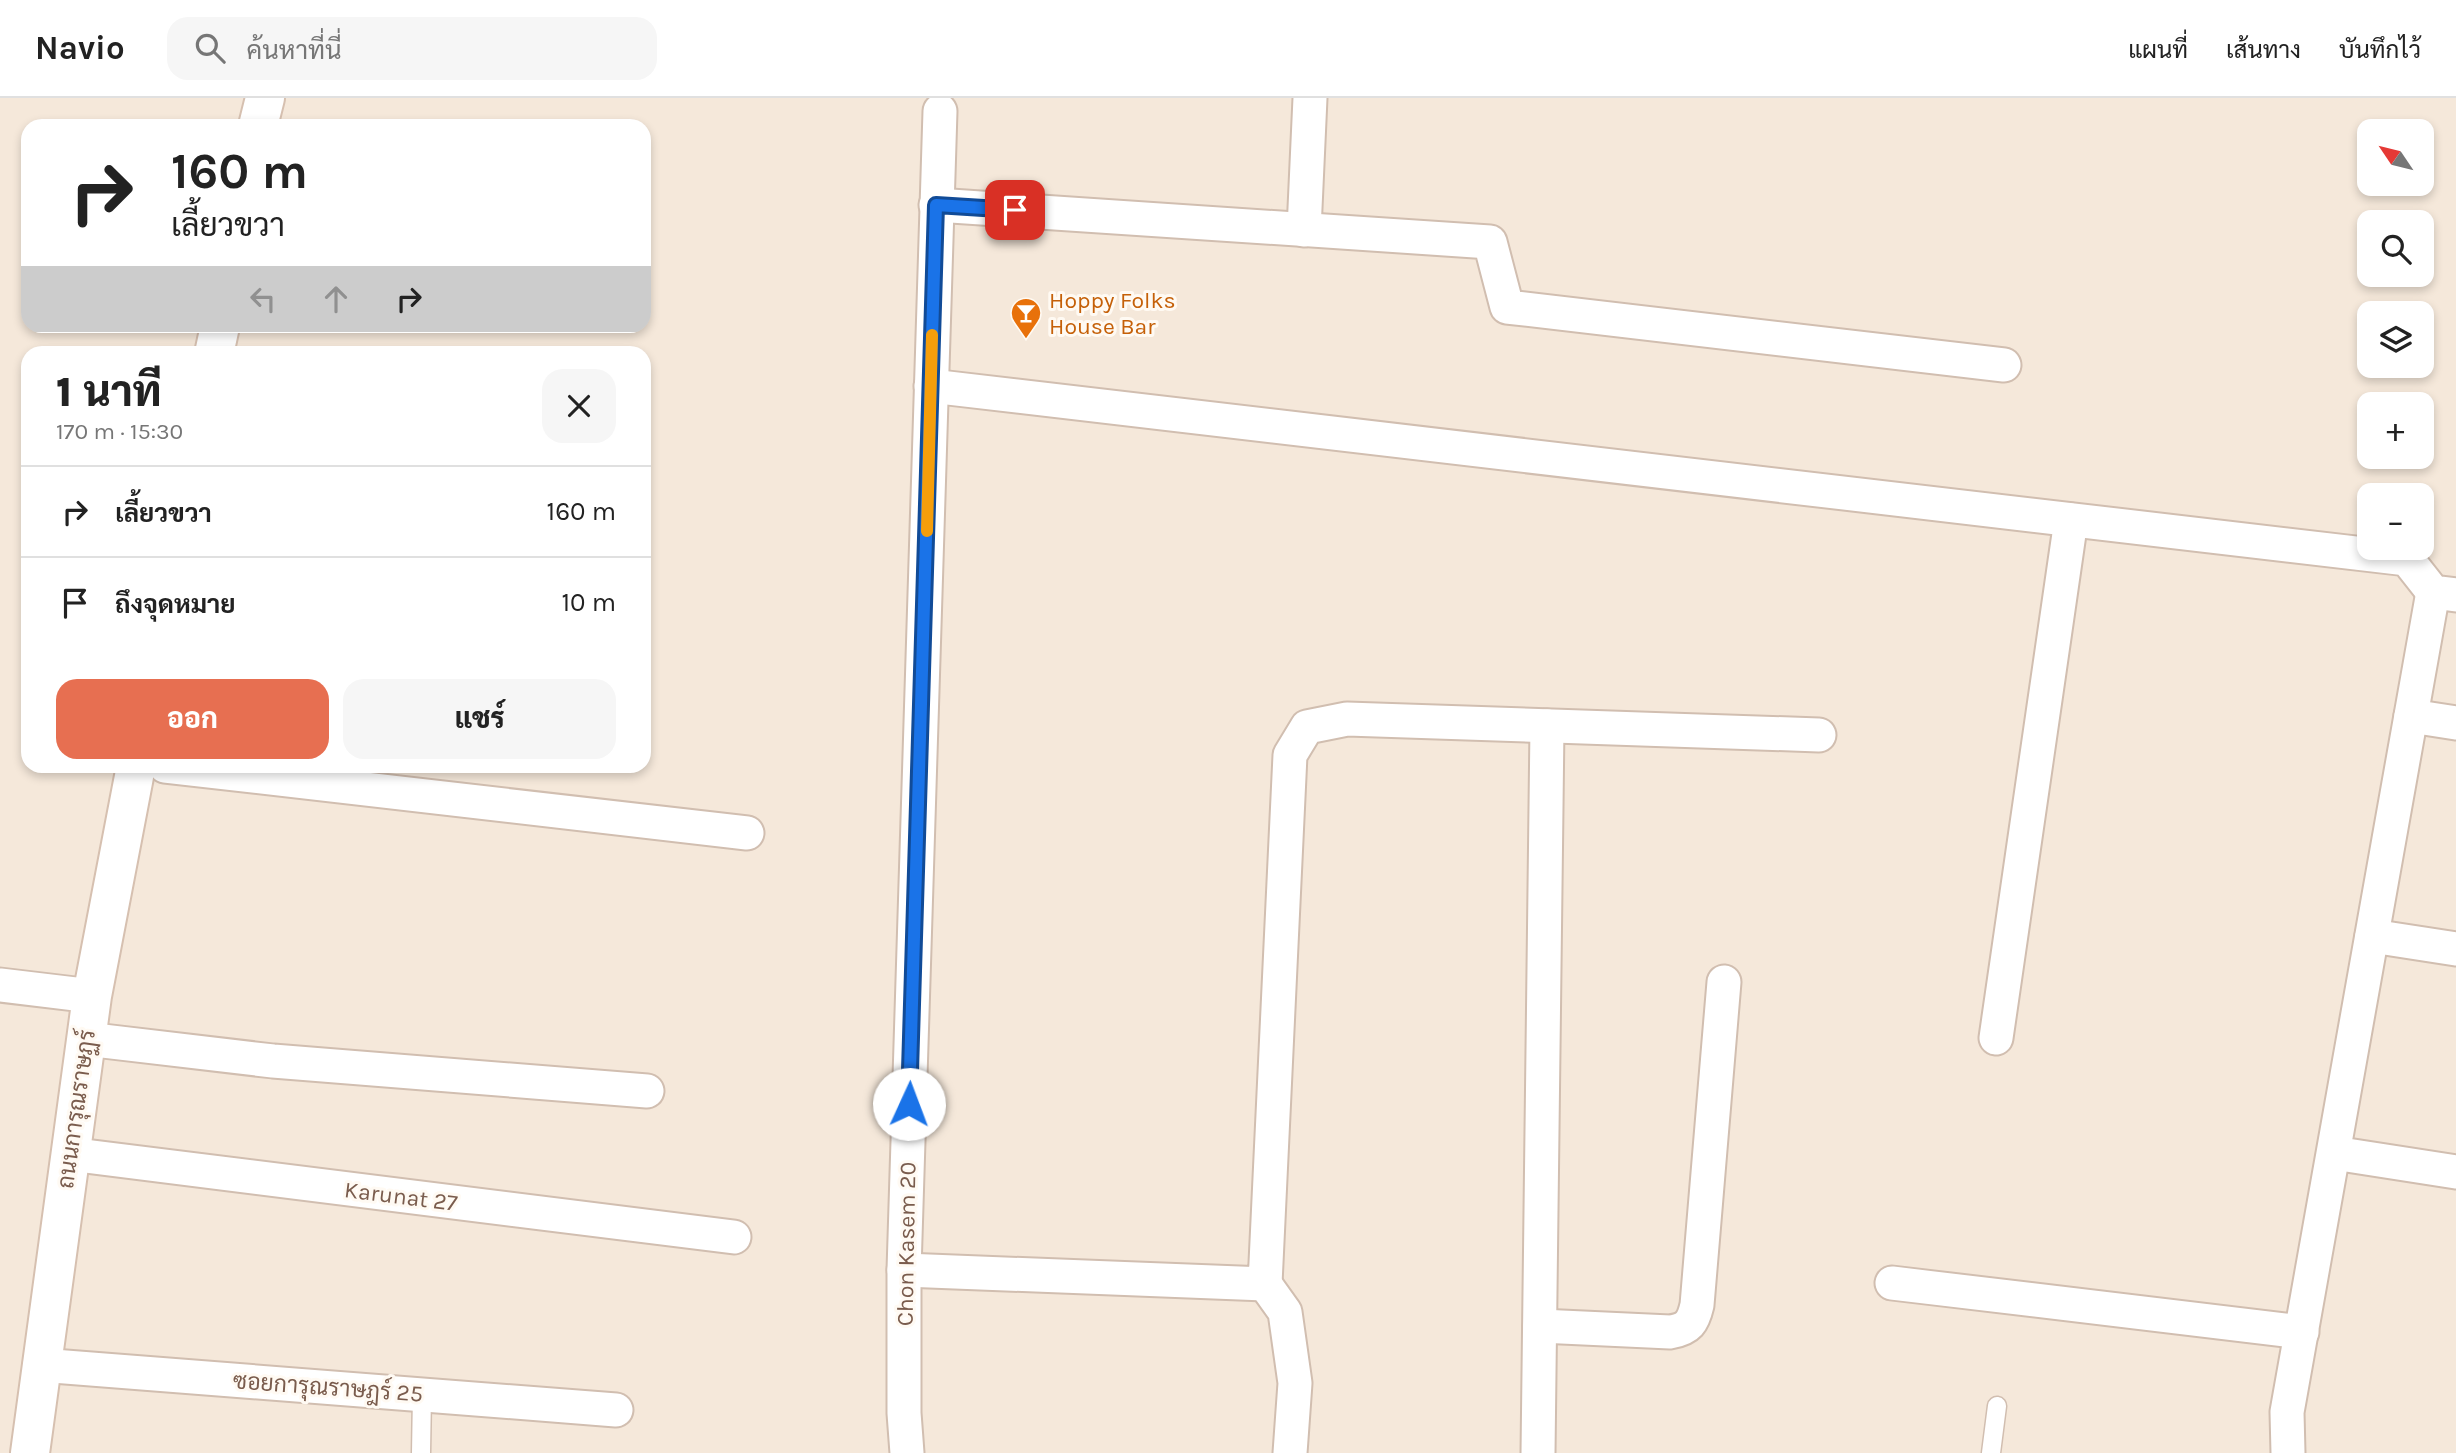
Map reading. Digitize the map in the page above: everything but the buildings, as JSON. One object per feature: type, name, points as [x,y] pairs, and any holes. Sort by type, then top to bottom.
[{"type":"street","points":[[260,119],[265,98]]},
{"type":"street","points":[[1304,230],[1310,98]]},
{"type":"street","name":"Chon Kasem 20","points":[[907,1453],[904,1413],[904,1270],[940,111]]},
{"type":"street","points":[[936,205],[1490,242],[1507,307],[2004,365]]},
{"type":"street","points":[[931,386],[2407,559],[2444,594],[2411,716],[2287,1412],[2288,1453]]},
{"type":"street","points":[[1996,1038],[2071,520]]},
{"type":"street","points":[[2411,716],[2456,723]]},
{"type":"street","points":[[1290,1453],[1295,1383],[1284,1312],[1265,1284],[1290,755],[1307,727],[1347,719],[1819,735]]},
{"type":"street","points":[[1538,1453],[1548,726]]},
{"type":"street","name":"ถนนการุณราษฏร์","points":[[30,1453],[92,996],[135,773]]},
{"type":"street","points":[[226,773],[747,833]]},
{"type":"street","points":[[2372,936],[2456,949]]},
{"type":"street","points":[[1540,1326],[1670,1332],[1687,1328],[1693,1320],[1697,1305],[1724,982]]},
{"type":"street","points":[[0,985],[92,996]]},
{"type":"street","points":[[86,1039],[321,1066],[647,1091]]},
{"type":"street","points":[[2334,1153],[2456,1172]]},
{"type":"street","name":"Karunat 27","points":[[69,1154],[734,1237]]},
{"type":"street","points":[[904,1270],[1265,1284]]},
{"type":"street","points":[[1892,1283],[2302,1332]]},
{"type":"street","name":"ซอยการุณราษฎร์ 25","points":[[40,1365],[617,1410]]},
{"type":"lane","points":[[421,1453],[422,1395]]},
{"type":"lane","points":[[1991,1453],[1997,1406]]},
{"type":"shaded area","points":[[0,98],[2456,98],[2456,1453],[0,1453]]},
{"type":"slow traffic","points":[[927,531],[932,335]]},
{"type":"place","name":"Hoppy Folks House Bar","points":[[1026,340]]},
{"type":"route","points":[[909,1104],[936,205],[1015,210]]}]
